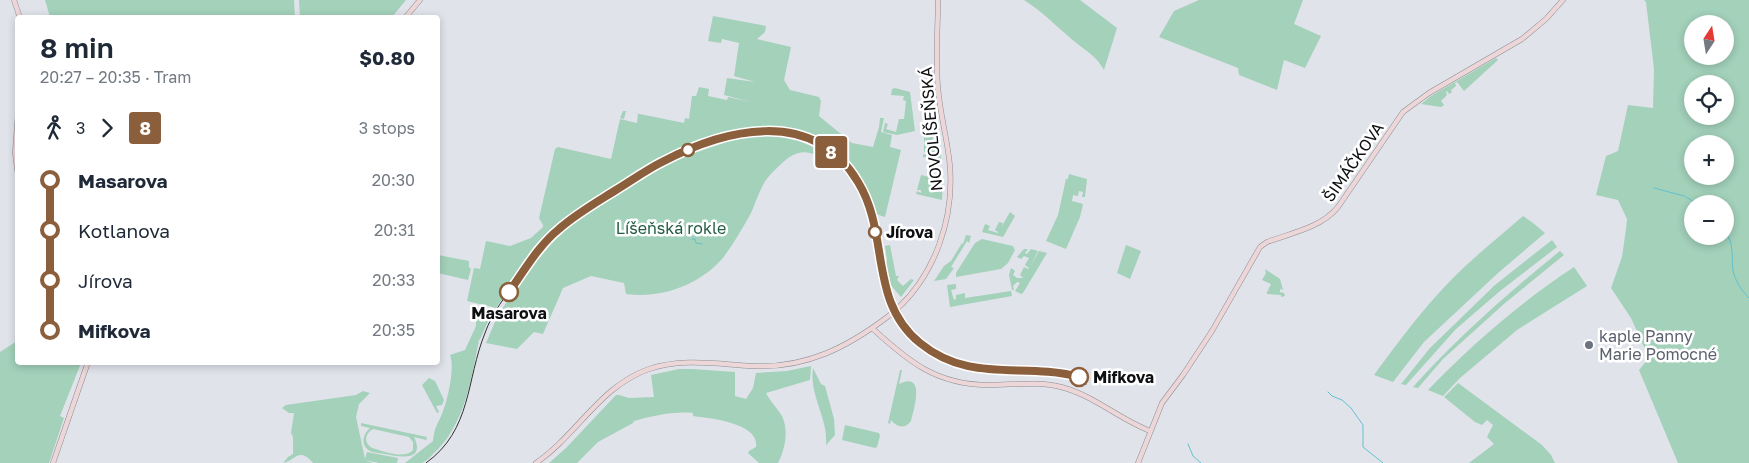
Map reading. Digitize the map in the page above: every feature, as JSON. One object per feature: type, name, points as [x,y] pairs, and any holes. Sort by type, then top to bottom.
[{"type":"street","points":[[14,0],[19,15]]},
{"type":"street","points":[[408,15],[420,0]]},
{"type":"street","name":"NOVOLÍŠEŇSKÁ","points":[[536,463],[552,450],[612,390],[628,379],[645,371],[664,365],[687,362],[758,366],[794,363],[828,353],[850,343],[890,315],[912,293],[932,260],[945,227],[950,189],[950,166],[938,86],[938,0]]},
{"type":"street","name":"ŠIMÁČKOVA","points":[[1138,463],[1159,408],[1212,331],[1260,247],[1267,242],[1325,220],[1338,207],[1403,112],[1429,93],[1522,39],[1546,19],[1563,0]]},
{"type":"street","points":[[872,329],[914,363],[945,380],[970,384],[1036,384],[1061,387],[1088,398],[1150,431]]},
{"type":"street","points":[[53,463],[87,365]]},
{"type":"green space","points":[[45,0],[294,0],[295,15],[49,15]]},
{"type":"green space","points":[[299,0],[406,0],[394,15],[300,15]]},
{"type":"green space","points":[[1024,0],[1080,0],[1117,28],[1104,70],[1092,55]]},
{"type":"green space","points":[[1199,0],[1303,0],[1294,24],[1321,36],[1305,68],[1284,60],[1277,90],[1239,75],[1238,68],[1159,37],[1174,11]]},
{"type":"green space","points":[[1644,0],[1749,0],[1749,463],[1678,463],[1639,370],[1649,358],[1631,318],[1611,288],[1622,257],[1627,219],[1618,200],[1596,195],[1606,156],[1618,151],[1628,105],[1653,108],[1654,69],[1646,2]]},
{"type":"green space","points":[[713,16],[766,26],[765,32],[757,39],[791,47],[784,80],[790,90],[819,97],[821,101],[819,116],[852,143],[873,147],[880,118],[884,118],[881,132],[892,135],[890,147],[901,150],[885,217],[873,213],[867,192],[847,162],[818,140],[785,128],[767,126],[749,128],[712,137],[676,152],[625,181],[579,211],[533,248],[533,254],[496,308],[467,301],[474,268],[480,269],[486,241],[510,246],[531,238],[543,227],[539,218],[555,149],[558,147],[611,159],[620,119],[637,123],[638,114],[630,112],[684,123],[685,118],[689,119],[692,96],[696,96],[699,87],[709,89],[708,96],[727,100],[728,97],[751,102],[724,95],[727,78],[755,82],[734,76],[739,43],[722,39],[721,43],[708,41]]},
{"type":"green space","points":[[1496,58],[1498,60],[1464,91],[1457,82],[1455,83],[1456,86],[1451,90],[1452,92],[1449,94],[1446,92],[1447,95],[1441,101],[1444,105],[1441,107],[1421,104],[1431,96]]},
{"type":"green space","points":[[892,89],[910,92],[915,131],[897,135],[883,132],[885,123],[888,124],[886,129],[896,132],[899,119],[904,119],[906,101],[903,100],[904,96],[891,95]]},
{"type":"green space","points":[[623,111],[626,111],[624,119],[620,118]]},
{"type":"green space","name":"Líšeňská rokle","points":[[762,135],[804,143],[822,152],[839,166],[835,170],[821,158],[808,152],[801,152],[788,158],[765,182],[751,213],[722,259],[713,268],[691,283],[666,292],[639,295],[626,294],[624,283],[591,276],[563,288],[543,334],[534,332],[517,349],[486,343],[504,306],[539,258],[564,230],[650,173],[679,158],[739,138]]},
{"type":"green space","points":[[924,137],[933,137],[931,144],[935,145],[934,137],[937,137],[942,162],[923,157],[923,154],[927,155],[928,153],[924,152]]},
{"type":"green space","points":[[1069,174],[1087,179],[1085,197],[1082,197],[1083,192],[1079,191],[1078,196],[1073,195],[1072,201],[1083,204],[1080,217],[1066,249],[1046,241],[1058,215],[1066,179],[1068,179]]},
{"type":"green space","points":[[921,175],[943,180],[942,200],[916,194],[917,191],[921,193],[921,190],[917,190]]},
{"type":"green space","points":[[1010,212],[1015,216],[1003,237],[982,232],[985,224],[990,226],[988,230],[998,233],[995,230],[999,222],[1003,223],[1001,228]]},
{"type":"green space","points":[[1523,216],[1545,233],[1498,273],[1424,342],[1393,382],[1374,375],[1412,324],[1443,288],[1470,261]]},
{"type":"green space","points":[[966,235],[971,236],[969,243],[967,241],[951,267],[954,268],[946,279],[934,281],[963,244]]},
{"type":"green space","points":[[982,239],[1013,246],[1015,250],[1008,263],[1001,269],[956,277],[956,273],[975,243]]},
{"type":"green space","points":[[1552,240],[1557,247],[1500,291],[1456,329],[1406,385],[1401,384],[1430,348],[1495,285]]},
{"type":"green space","points":[[890,245],[896,276],[899,276],[897,280],[903,286],[911,279],[914,280],[901,297],[889,283],[885,264],[887,260],[885,246]]},
{"type":"green space","points":[[1126,245],[1141,251],[1130,279],[1117,273]]},
{"type":"green space","points":[[1024,249],[1028,249],[1025,253],[1027,254],[1031,249],[1038,251],[1030,267],[1039,251],[1047,253],[1021,294],[1015,291],[1020,283],[1017,282],[1013,286],[1014,290],[1012,290],[1009,275],[1011,268],[1015,271],[1013,275],[1017,278],[1023,278],[1020,275],[1024,267],[1029,268],[1025,265],[1029,258],[1024,256],[1021,259],[1017,257]]},
{"type":"green space","points":[[1560,251],[1564,255],[1505,303],[1443,359],[1418,388],[1413,387],[1484,316]]},
{"type":"green space","points":[[440,255],[469,261],[471,269],[468,280],[440,273]]},
{"type":"green space","points":[[1574,267],[1587,286],[1517,330],[1460,378],[1443,396],[1428,390],[1498,324]]},
{"type":"green space","points":[[1265,269],[1280,279],[1283,290],[1280,289],[1280,292],[1284,293],[1285,296],[1267,294],[1271,284],[1262,280],[1266,273]]},
{"type":"green space","points":[[956,284],[956,289],[951,290],[954,300],[956,295],[965,293],[965,298],[1011,291],[1012,296],[950,307],[947,285]]},
{"type":"green space","points":[[481,308],[495,310],[479,340],[460,416],[444,442],[425,462],[405,463],[433,441],[449,391],[452,367],[450,355],[465,350],[476,326],[476,312]]},
{"type":"green space","points":[[15,342],[15,365],[80,365],[60,416],[64,418],[49,463],[0,463],[0,352]]},
{"type":"green space","points":[[811,366],[810,380],[766,393],[784,422],[786,434],[783,452],[778,463],[759,463],[748,453],[756,447],[755,439],[750,432],[742,427],[721,420],[693,416],[693,413],[678,413],[663,414],[634,421],[598,442],[577,463],[549,463],[566,448],[616,395],[629,398],[654,397],[651,375],[679,369],[735,372],[735,396],[746,399],[753,388],[756,373],[787,371]]},
{"type":"green space","points":[[813,368],[821,384],[825,386],[834,419],[835,435],[826,445],[825,426],[814,388]]},
{"type":"green space","points":[[900,370],[902,370],[899,384],[907,381],[913,383],[916,393],[911,421],[904,426],[896,425],[891,420],[890,424],[888,423]]},
{"type":"green space","points":[[429,378],[435,381],[444,400],[442,405],[436,406],[439,412],[437,413],[422,385]]},
{"type":"green space","points":[[1458,383],[1542,445],[1555,463],[1469,463],[1494,444],[1487,437],[1493,425],[1487,420],[1482,425],[1475,422],[1444,397]]},
{"type":"green space","points":[[363,391],[370,393],[359,404],[356,417],[365,459],[367,452],[398,458],[397,463],[379,463],[365,460],[373,463],[313,463],[301,455],[283,463],[293,454],[293,437],[291,433],[294,413],[289,413],[282,408],[286,405],[356,395]]},
{"type":"green space","points":[[361,423],[427,437],[426,440],[414,437],[417,445],[416,451],[409,456],[403,457],[373,452],[367,449],[364,443],[366,433],[370,428],[361,426]],"holes":[[[373,429],[409,437],[413,442],[413,450],[399,455],[372,448],[366,441],[368,433]]]},
{"type":"green space","points":[[845,425],[879,433],[877,447],[842,440]]},
{"type":"waterway","points":[[1654,188],[1684,196]]},
{"type":"waterway","points":[[692,239],[695,239],[696,243],[702,244]]},
{"type":"waterway","points":[[1731,245],[1734,275],[1739,286],[1749,298]]},
{"type":"waterway","points":[[1328,392],[1351,408],[1363,425],[1363,447],[1383,463]]},
{"type":"waterway","points":[[1188,444],[1193,456],[1201,463]]},
{"type":"tram line","name":"8","points":[[509,292],[540,248],[559,228],[658,164],[688,150],[739,134],[760,130],[784,131],[813,140],[822,145],[837,156],[853,174],[870,208],[884,283],[890,303],[901,324],[921,344],[942,358],[963,366],[991,370],[1059,372],[1079,377]]},
{"type":"tram line","points":[[426,463],[441,450],[460,420],[485,333],[491,318],[504,298],[541,249],[566,223],[641,174],[693,147],[721,137],[749,131],[777,131],[804,137],[830,151],[844,163],[861,186],[871,213]]},
{"type":"tram line","points":[[869,215],[872,226]]},
{"type":"tram line","points":[[882,267],[887,294],[892,306]]},
{"type":"tram line","points":[[895,318],[905,332],[922,348],[942,360],[957,366],[986,371],[1049,374],[1086,384]]},
{"type":"place","name":"Jírova","points":[[875,232]]},
{"type":"place","name":"Masarova","points":[[509,292]]},
{"type":"place","name":"kaple Panny Marie Pomocné","points":[[1589,345]]},
{"type":"place","name":"Mifkova","points":[[1079,377]]}]
